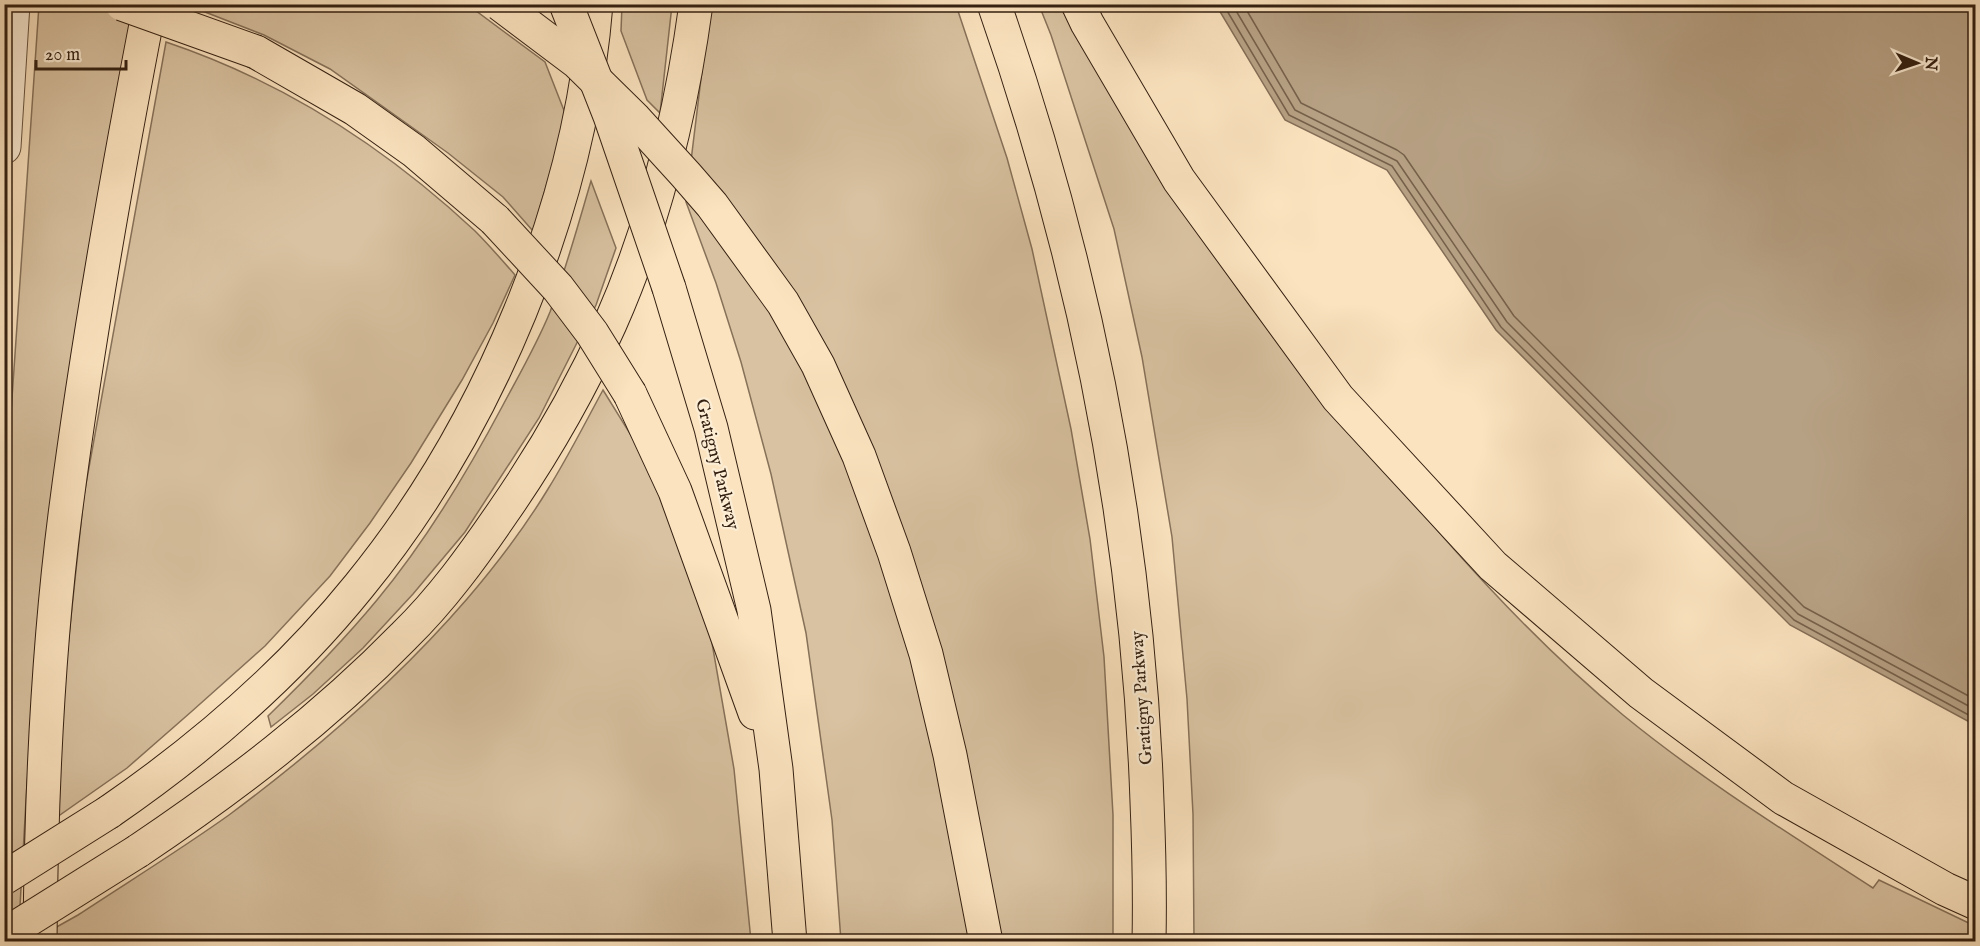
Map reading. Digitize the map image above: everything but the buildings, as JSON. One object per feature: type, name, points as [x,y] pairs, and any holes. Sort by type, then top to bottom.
[{"type":"highway","points":[[122,4],[256,52],[355,109],[414,151],[495,220],[558,288],[592,333],[630,394],[675,491],[717,612],[776,769]]},
{"type":"highway","points":[[40,942],[45,752],[65,516],[95,312],[150,4]]},
{"type":"highway","points":[[500,4],[578,62],[686,175],[712,205],[783,303],[818,365],[859,456],[894,552],[926,654],[950,754],[986,942]]},
{"type":"highway","name":"Gratigny Parkway","points":[[566,4],[610,116],[669,288],[711,428],[754,610],[776,769],[790,939]]},
{"type":"highway","points":[[4,878],[109,812],[180,761],[230,719],[316,637],[360,586],[399,533],[468,423],[497,364],[544,246],[561,193],[576,132],[593,36],[596,4]]},
{"type":"highway","points":[[4,935],[138,852],[216,798],[271,756],[321,715],[406,634],[476,552],[541,455],[574,397],[610,324],[656,195],[677,117],[688,64],[696,4]]},
{"type":"highway","name":"Gratigny Parkway","points":[[994,4],[1042,154],[1076,283],[1100,392],[1122,511],[1135,615],[1145,732],[1149,942]]},
{"type":"highway","points":[[1078,4],[1179,180],[1338,398],[1493,566],[1641,693],[1783,798],[1945,889],[1976,903]]},
{"type":"street","points":[[4,147],[13,4]]},
{"type":"shaded area","points":[[39,5],[140,5],[51,538],[27,783],[18,941],[5,942],[5,500]]},
{"type":"shaded area","points":[[187,5],[468,5],[545,62],[565,113],[558,146],[533,231],[503,197],[448,153],[330,69],[264,35]]},
{"type":"shaded area","points":[[622,5],[672,5],[660,113],[647,100],[621,31]]},
{"type":"shaded area","points":[[710,5],[956,5],[1007,158],[1032,249],[1071,429],[1090,539],[1104,657],[1113,815],[1113,941],[841,941],[832,820],[806,633],[771,474],[741,362],[716,283],[686,202]]},
{"type":"shaded area","points":[[1039,5],[1070,5],[1189,212],[1254,312],[1393,479],[1519,619],[1623,715],[1714,783],[1873,888],[1879,880],[1975,926],[1975,941],[1194,941],[1193,814],[1187,699],[1172,537],[1142,357],[1114,229],[1051,35]]},
{"type":"shaded area","points":[[166,42],[251,76],[331,120],[369,145],[441,201],[475,231],[515,275],[493,323],[462,380],[411,463],[330,576],[265,646],[191,712],[127,768],[57,817],[66,664],[84,495]]},
{"type":"shaded area","points":[[591,181],[616,248],[596,305],[539,418],[465,532],[413,594],[363,648],[313,694],[271,727],[268,716],[338,645],[395,577],[445,506],[475,456],[528,359],[550,312]]},
{"type":"shaded area","points":[[603,390],[634,440],[656,487],[698,593],[712,643],[734,769],[751,941],[53,942],[53,929],[78,915],[229,815],[293,766],[384,686],[412,658],[467,599],[520,532],[555,477]]},
{"type":"water","points":[[1216,5],[1975,5],[1975,725],[1790,625],[1496,330],[1387,170],[1285,120]]}]
